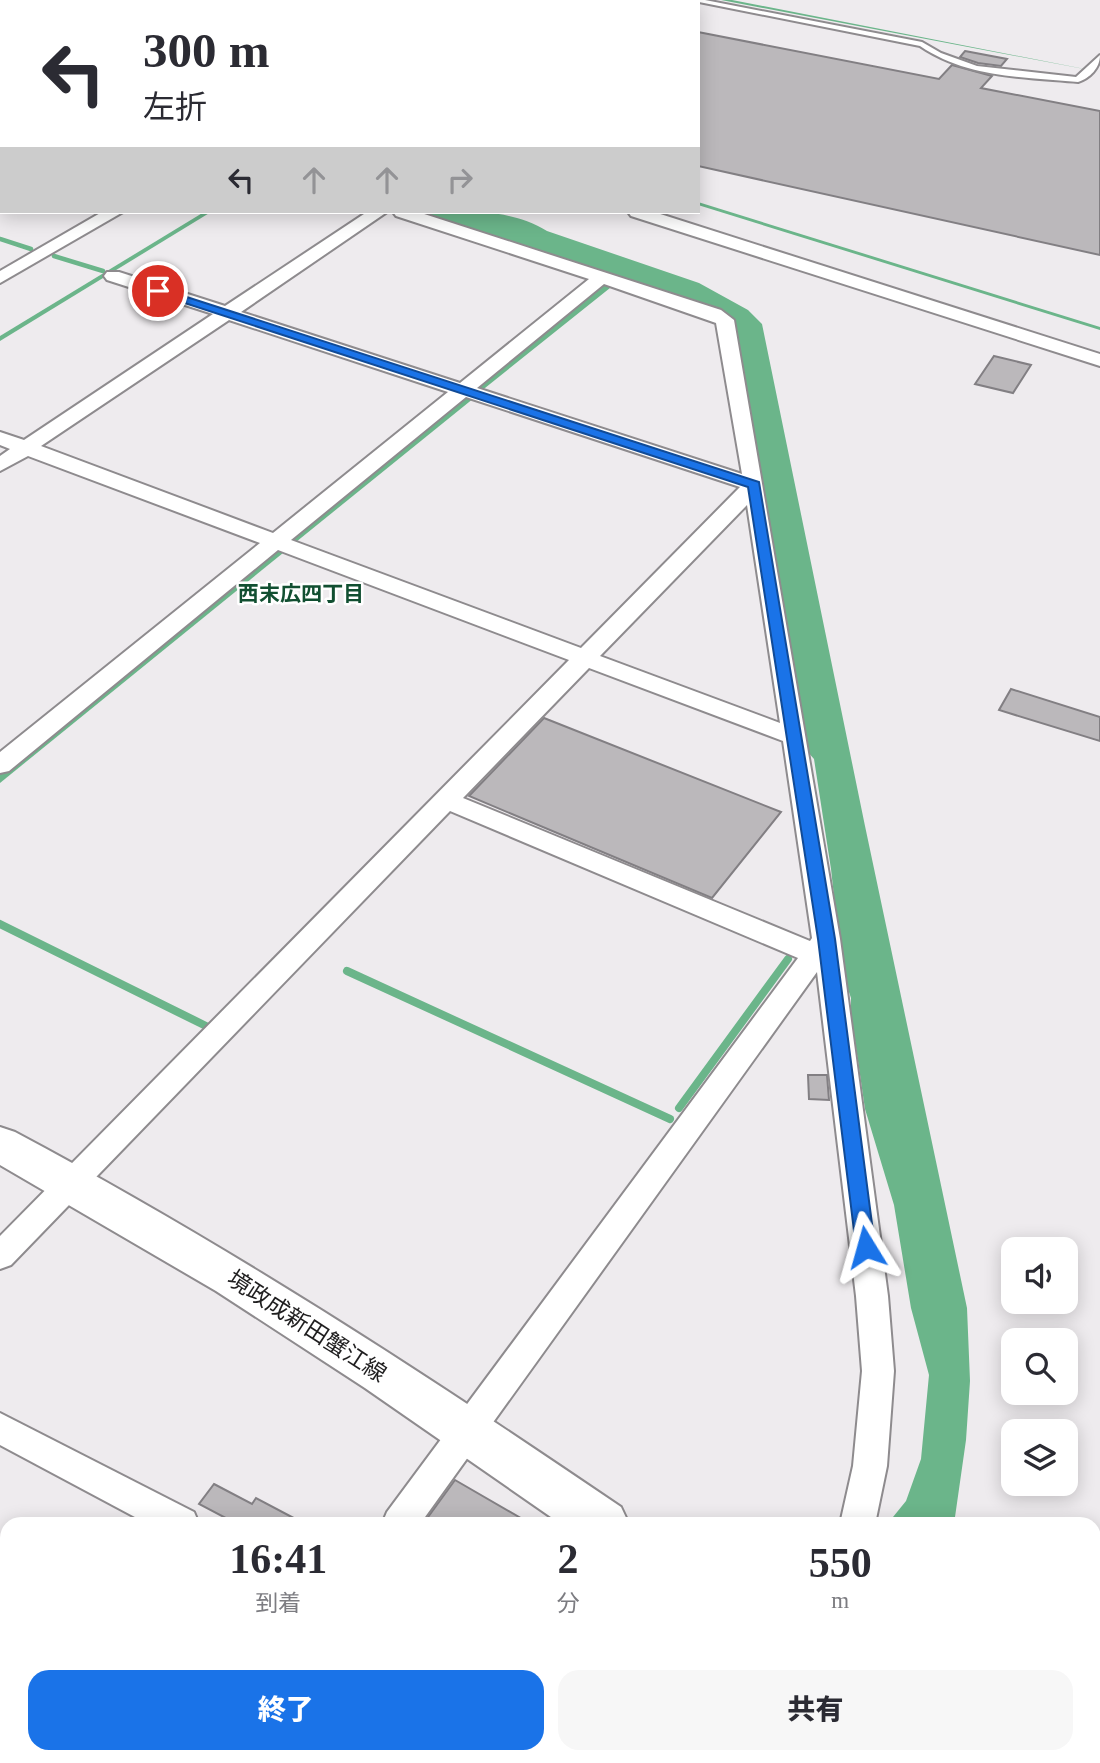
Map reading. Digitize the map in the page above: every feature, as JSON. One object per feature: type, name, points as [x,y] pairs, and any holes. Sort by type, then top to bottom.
[{"type":"main road","name":"境政成新田蟹江線","points":[[0,1144],[72,1182],[246,1285],[468,1430],[593,1517]]},
{"type":"street","points":[[0,278],[111,214]]},
{"type":"street","points":[[0,465],[375,214]]},
{"type":"street","points":[[408,214],[714,314],[725,320],[794,737],[821,947],[872,1296],[878,1371],[870,1466],[859,1517]]},
{"type":"street","points":[[642,214],[1100,360]]},
{"type":"street","points":[[684,214],[1100,345]]},
{"type":"street","points":[[113,276],[754,485]]},
{"type":"street","points":[[0,765],[463,390],[609,279]]},
{"type":"street","points":[[0,438],[794,737]]},
{"type":"street","points":[[0,1256],[754,485]]},
{"type":"street","points":[[446,800],[821,947]]},
{"type":"street","points":[[404,1517],[821,947]]},
{"type":"street","points":[[0,1428],[169,1517]]},
{"type":"lane","points":[[700,1],[922,44],[939,56],[962,66],[1078,80],[1100,57]]},
{"type":"shaded area","points":[[721,0],[732,0],[1100,72]]},
{"type":"shaded area","points":[[700,203],[1100,327],[1100,330],[700,206]]},
{"type":"shaded area","points":[[201,214],[208,214],[0,341],[0,336]]},
{"type":"shaded area","points":[[419,214],[499,214],[515,217],[547,231],[699,283],[748,310],[762,324],[967,1308],[970,1381],[966,1440],[955,1517],[893,1517],[906,1501],[921,1459],[929,1375],[911,1308],[894,1205],[865,1109],[851,998],[847,986],[839,976],[829,912],[834,896],[831,869],[814,759],[806,750],[735,329],[620,280],[480,392],[473,390],[596,291],[609,276]]},
{"type":"shaded area","points":[[467,396],[474,398],[296,542],[289,540]]},
{"type":"shaded area","points":[[276,550],[283,553],[0,783],[0,773]]},
{"type":"building","points":[[700,32],[939,79],[952,65],[992,76],[981,88],[1100,111],[1100,255],[700,166]]},
{"type":"building","points":[[965,51],[1007,59],[1001,66],[978,63],[960,57]]},
{"type":"building","points":[[994,356],[1031,365],[1013,393],[975,384]]},
{"type":"building","points":[[1011,689],[1100,717],[1100,741],[999,710]]},
{"type":"building","points":[[544,718],[781,812],[712,898],[469,796]]},
{"type":"building","points":[[808,1075],[827,1075],[829,1100],[809,1099]]},
{"type":"building","points":[[455,1480],[519,1517],[428,1517]]},
{"type":"building","points":[[214,1484],[252,1504],[256,1498],[292,1517],[224,1517],[199,1504]]},
{"type":"waterway","points":[[0,239],[31,249]]},
{"type":"waterway","points":[[54,256],[103,271]]},
{"type":"waterway","points":[[0,924],[208,1027]]},
{"type":"waterway","points":[[679,1108],[788,959]]},
{"type":"waterway","points":[[347,971],[670,1119]]},
{"type":"district","name":"西末広四丁目","points":[[301,594]]},
{"type":"route","points":[[158,291],[754,485],[826,939],[866,1247]]}]
